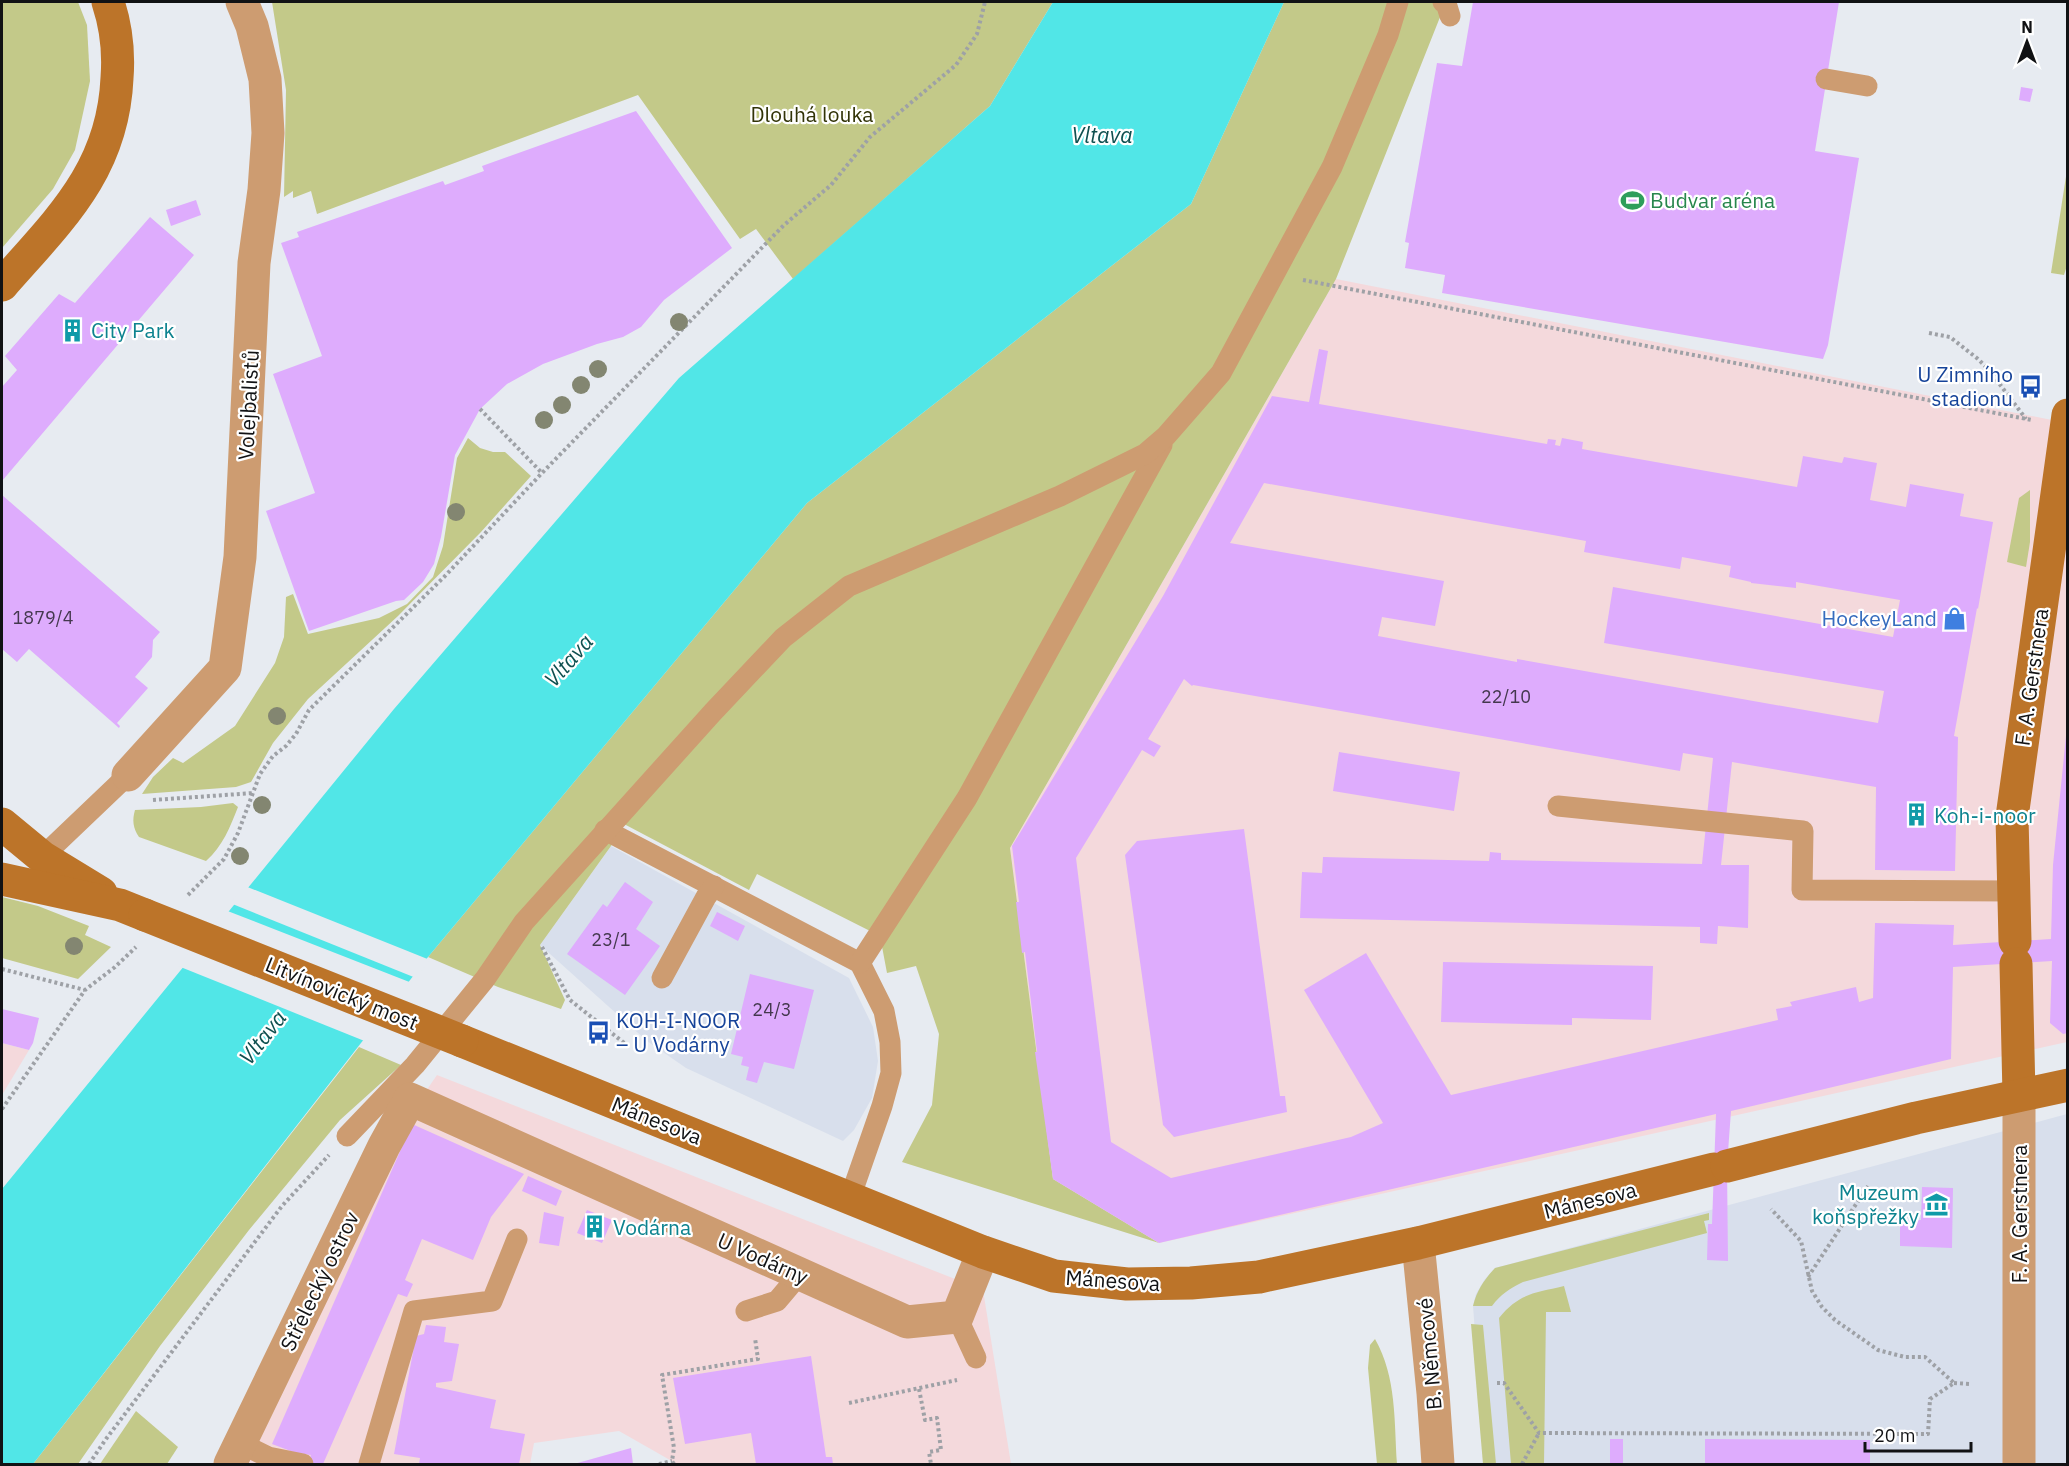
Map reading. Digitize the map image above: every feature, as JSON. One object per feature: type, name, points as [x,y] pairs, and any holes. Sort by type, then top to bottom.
[{"type":"main road","points":[[2,285],[68,210],[89,179],[106,143],[116,99],[118,58],[113,17],[108,2]]},
{"type":"main road","name":"F. A. Gerstnera","points":[[2019,1095],[2012,817],[2066,421]]},
{"type":"main road","points":[[2,824],[42,856],[134,922]]},
{"type":"main road","points":[[2,879],[134,922]]},
{"type":"main road","name":"Litvínovický most","points":[[134,922],[462,1041],[538,1072]]},
{"type":"main road","name":"Mánesova","points":[[538,1072],[983,1252],[1054,1276],[1127,1284],[1191,1283],[1259,1276],[1418,1243],[1906,1121],[2067,1085]]},
{"type":"street","name":"Volejbalistů","points":[[128,775],[225,668],[240,557],[255,263],[268,133],[265,79],[252,26],[242,2]]},
{"type":"street","name":"U Vodárny","points":[[401,1094],[907,1322],[957,1317]]},
{"type":"street","name":"Střelecký ostrov","points":[[235,1454],[384,1146],[401,1094]]},
{"type":"street","name":"F. A. Gerstnera","points":[[2019,1095],[2019,1464]]},
{"type":"street","name":"B. Němcové","points":[[1418,1243],[1438,1464]]},
{"type":"street","points":[[957,1317],[983,1252]]},
{"type":"lane","points":[[346,1136],[401,1094],[415,1065],[485,979],[524,922],[605,830],[783,639],[849,586],[1060,496],[1145,454],[1166,436],[1221,373],[1332,167],[1388,35],[1398,2]]},
{"type":"lane","points":[[1826,79],[1867,86]]},
{"type":"lane","points":[[860,963],[968,798],[1166,436]]},
{"type":"lane","points":[[42,856],[128,775]]},
{"type":"lane","points":[[1558,806],[1803,831],[1802,890],[2014,891]]},
{"type":"lane","points":[[605,830],[860,963],[884,1011],[890,1042],[891,1073],[850,1198]]},
{"type":"lane","points":[[662,978],[714,886]]},
{"type":"lane","points":[[369,1464],[414,1311],[492,1301],[517,1239]]},
{"type":"lane","points":[[748,1311],[777,1301],[799,1275]]},
{"type":"lane","points":[[957,1317],[976,1358]]},
{"type":"lane","points":[[235,1454],[268,1457],[303,1464]]},
{"type":"path","points":[[224,860],[238,833],[260,774],[273,756],[296,734],[309,710],[445,576],[784,225],[831,185],[870,137],[956,65],[977,34],[985,2]]},
{"type":"path","points":[[1274,274],[2026,419],[2066,421]]},
{"type":"path","points":[[1929,333],[1950,337],[1978,359],[2026,419]]},
{"type":"path","points":[[480,409],[542,473]]},
{"type":"path","points":[[150,800],[254,793]]},
{"type":"path","points":[[2,1109],[85,990],[115,967],[134,922]]},
{"type":"path","points":[[524,922],[540,945],[570,1000],[628,1046]]},
{"type":"path","points":[[2,969],[85,990]]},
{"type":"path","points":[[89,1464],[282,1206],[346,1136]]},
{"type":"path","points":[[1808,1278],[1868,1186]]},
{"type":"path","points":[[1771,1209],[1801,1241],[1812,1291],[1834,1320],[1878,1350],[1905,1357],[1925,1357],[1954,1383]]},
{"type":"path","points":[[659,1464],[673,1463],[674,1448],[662,1375],[758,1359],[748,1311]]},
{"type":"path","points":[[849,1403],[960,1380]]},
{"type":"path","points":[[1497,1383],[1504,1383],[1539,1433]]},
{"type":"path","points":[[1539,1433],[1928,1434],[1930,1399],[1954,1383],[1970,1384]]},
{"type":"path","points":[[919,1389],[925,1420],[937,1418],[941,1450],[929,1452],[931,1464]]},
{"type":"path","points":[[1522,1464],[1539,1433]]},
{"type":"shaded area","name":"Koh-i-noor","points":[[1336,279],[2067,423],[2067,1042],[1159,1243],[1053,1179],[1010,848]]},
{"type":"shaded area","points":[[611,846],[849,978],[873,1027],[878,1061],[872,1098],[854,1130],[843,1141],[686,1068],[647,1041],[540,945]]},
{"type":"shaded area","points":[[2,1043],[29,1050],[2,1095]]},
{"type":"shaded area","points":[[437,1075],[983,1290],[1011,1464],[677,1464],[619,1431],[534,1443],[530,1464],[217,1464],[322,1242]]},
{"type":"shaded area","points":[[2067,1114],[2067,1464],[1485,1464],[1473,1306],[1476,1294],[1495,1268]]},
{"type":"green space","points":[[2,2],[78,2],[87,25],[90,81],[75,150],[53,189],[2,248]]},
{"type":"green space","name":"Dlouhá louka","points":[[272,2],[1053,2],[990,106],[793,279],[756,229],[740,239],[638,95],[317,214],[311,191],[293,198],[293,191],[284,197],[286,90]]},
{"type":"green space","points":[[1284,2],[1446,2],[1336,279],[1010,848],[1053,1179],[1159,1243],[902,1162],[932,1105],[939,1034],[916,966],[887,973],[880,936],[757,874],[749,890],[624,824],[611,846],[540,945],[565,1000],[561,1009],[498,987],[428,957],[807,503],[1191,204]]},
{"type":"green space","points":[[2067,170],[2068,262],[2064,275],[2051,273]]},
{"type":"green space","points":[[468,438],[480,448],[493,452],[505,452],[531,476],[481,532],[398,616],[308,699],[273,743],[251,782],[236,787],[142,794],[153,777],[173,758],[183,763],[235,726],[275,663],[284,637],[286,597],[293,594],[308,634],[379,618],[407,604],[433,577],[443,546],[457,458]]},
{"type":"green space","points":[[2030,490],[2030,542],[2026,567],[2007,562],[2019,498]]},
{"type":"green space","points":[[233,803],[238,807],[229,829],[217,849],[206,861],[139,837],[134,827],[135,810]]},
{"type":"green space","points":[[2,897],[38,906],[89,926],[85,935],[111,947],[78,979],[2,958]]},
{"type":"green space","points":[[359,1047],[401,1065],[340,1120],[249,1230],[160,1346],[78,1464],[33,1464]]},
{"type":"green space","points":[[1709,1213],[1709,1220],[1704,1221],[1707,1233],[1523,1282],[1506,1292],[1492,1306],[1473,1306],[1481,1285],[1495,1268]]},
{"type":"green space","points":[[1564,1286],[1571,1312],[1546,1312],[1544,1464],[1511,1464],[1499,1318],[1514,1303],[1528,1295]]},
{"type":"green space","points":[[1471,1324],[1483,1325],[1496,1464],[1483,1464]]},
{"type":"green space","points":[[1375,1339],[1391,1384],[1397,1464],[1377,1464],[1368,1368],[1370,1345]]},
{"type":"green space","points":[[136,1411],[178,1447],[167,1464],[100,1464]]},
{"type":"water","name":"Vltava","points":[[1053,2],[1284,2],[1191,204],[807,503],[428,957],[33,1464],[2,1464],[2,1189],[394,709],[679,378],[990,106]]},
{"type":"pier","points":[[245,886],[430,960],[416,978],[230,903]]},
{"type":"pier","points":[[225,910],[412,983],[367,1042],[178,966]]},
{"type":"building","name":"Budvar aréna","points":[[1473,2],[1839,2],[1815,151],[1859,158],[1828,345],[1823,359],[1442,293],[1445,275],[1405,268],[1409,243],[1405,242],[1437,63],[1462,66]]},
{"type":"building","points":[[2021,87],[2033,89],[2030,102],[2019,100]]},
{"type":"building","points":[[636,111],[732,248],[664,300],[641,327],[623,337],[543,364],[507,384],[480,409],[455,455],[441,537],[434,564],[423,582],[404,600],[309,631],[266,511],[315,493],[273,374],[322,356],[281,243],[299,237],[297,232],[443,181],[445,185],[484,171],[482,166]]},
{"type":"building","points":[[196,200],[201,215],[171,226],[166,210]]},
{"type":"building","name":"City Park","points":[[150,217],[194,255],[2,481],[2,387],[17,370],[5,356],[59,294],[75,303]]},
{"type":"building","name":"Koh-i-noor","points":[[1319,349],[1328,351],[1319,404],[1547,444],[1548,439],[1556,440],[1555,445],[1560,446],[1562,438],[1583,442],[1582,449],[1797,487],[1803,456],[1842,463],[1844,457],[1877,463],[1870,500],[1906,507],[1910,484],[1964,494],[1960,516],[1993,522],[1954,736],[1958,737],[1955,871],[1875,870],[1876,787],[1732,762],[1721,865],[1749,865],[1748,928],[1718,926],[1717,944],[1700,943],[1700,927],[1300,918],[1302,872],[1322,873],[1323,857],[1489,861],[1490,852],[1501,853],[1501,860],[1702,864],[1713,758],[1683,753],[1680,771],[1192,686],[1184,679],[1148,739],[1161,746],[1154,757],[1142,750],[1076,858],[1111,1142],[1171,1178],[1351,1137],[1383,1123],[1304,990],[1366,953],[1451,1095],[1778,1020],[1776,1009],[1792,1006],[1790,1002],[1856,987],[1859,1002],[1873,998],[1875,923],[1954,925],[1953,945],[2051,939],[2053,865],[2066,736],[2068,736],[2068,1033],[2063,1034],[2050,1023],[2052,961],[1953,967],[1951,1059],[1731,1111],[1727,1166],[1728,1261],[1707,1260],[1708,1224],[1712,1224],[1716,1114],[1159,1243],[1053,1179],[1035,1052],[1037,1052],[1025,952],[1022,953],[1012,846],[1163,596],[1272,396],[1309,402]],"holes":[[[1264,483],[1586,541],[1584,552],[1680,569],[1682,557],[1731,566],[1729,577],[1751,583],[1796,588],[1796,582],[1900,600],[1893,637],[1613,587],[1604,643],[1884,691],[1878,723],[1378,636],[1382,617],[1435,626],[1444,581],[1230,543]]]},
{"type":"building","points":[[2,495],[160,632],[153,640],[152,657],[135,677],[148,688],[117,723],[119,728],[29,649],[17,662],[2,649]]},
{"type":"building","points":[[1339,752],[1460,772],[1454,811],[1333,791]]},
{"type":"building","points":[[1244,829],[1280,1096],[1285,1096],[1287,1112],[1174,1137],[1163,1125],[1125,855],[1137,841]]},
{"type":"building","points":[[625,882],[653,902],[636,929],[660,946],[625,995],[567,954],[603,904],[607,907]]},
{"type":"building","points":[[717,912],[745,926],[738,941],[710,926]]},
{"type":"building","points":[[1443,962],[1653,966],[1651,1020],[1572,1018],[1572,1025],[1441,1022]]},
{"type":"building","points":[[750,974],[814,990],[794,1069],[764,1062],[757,1083],[746,1080],[749,1067],[741,1065],[743,1057],[731,1054]]},
{"type":"building","points":[[2,1009],[39,1018],[29,1050],[2,1043]]},
{"type":"building","points":[[412,1124],[524,1174],[491,1217],[473,1260],[422,1239],[405,1280],[413,1284],[407,1297],[398,1294],[323,1464],[307,1464],[311,1455],[296,1453],[272,1444]]},
{"type":"building","points":[[528,1176],[562,1191],[556,1206],[522,1191]]},
{"type":"building","name":"Muzeum koňspřežky","points":[[1922,1187],[1953,1188],[1952,1248],[1900,1246],[1900,1220],[1921,1220]]},
{"type":"building","name":"Vodárna","points":[[587,1210],[612,1220],[602,1243],[577,1233]]},
{"type":"building","points":[[544,1212],[564,1217],[559,1246],[539,1243]]},
{"type":"building","points":[[426,1325],[446,1327],[444,1342],[459,1344],[452,1381],[436,1383],[436,1387],[496,1400],[490,1428],[525,1434],[519,1464],[419,1464],[420,1458],[394,1454],[416,1336],[424,1334]]},
{"type":"building","points":[[811,1356],[826,1457],[832,1457],[833,1464],[756,1464],[751,1433],[685,1444],[673,1378]]},
{"type":"building","points":[[1610,1439],[1623,1439],[1623,1464],[1610,1464]]},
{"type":"building","points":[[1705,1439],[1870,1440],[1870,1464],[1705,1464]]},
{"type":"building","points":[[631,1448],[633,1464],[574,1464]]},
{"type":"place","name":"Budvar aréna","points":[[1632,200]]},
{"type":"place","name":"City Park","points":[[73,330]]},
{"type":"place","name":"U Zimního stadionu","points":[[2031,386]]},
{"type":"place","name":"HockeyLand","points":[[1955,618]]},
{"type":"place","name":"Koh-i-noor","points":[[1916,815]]},
{"type":"place","name":"KOH-I-NOOR – U Vodárny","points":[[598,1032]]},
{"type":"place","name":"Muzeum koňspřežky","points":[[1937,1204]]},
{"type":"place","name":"Vodárna","points":[[595,1227]]}]
